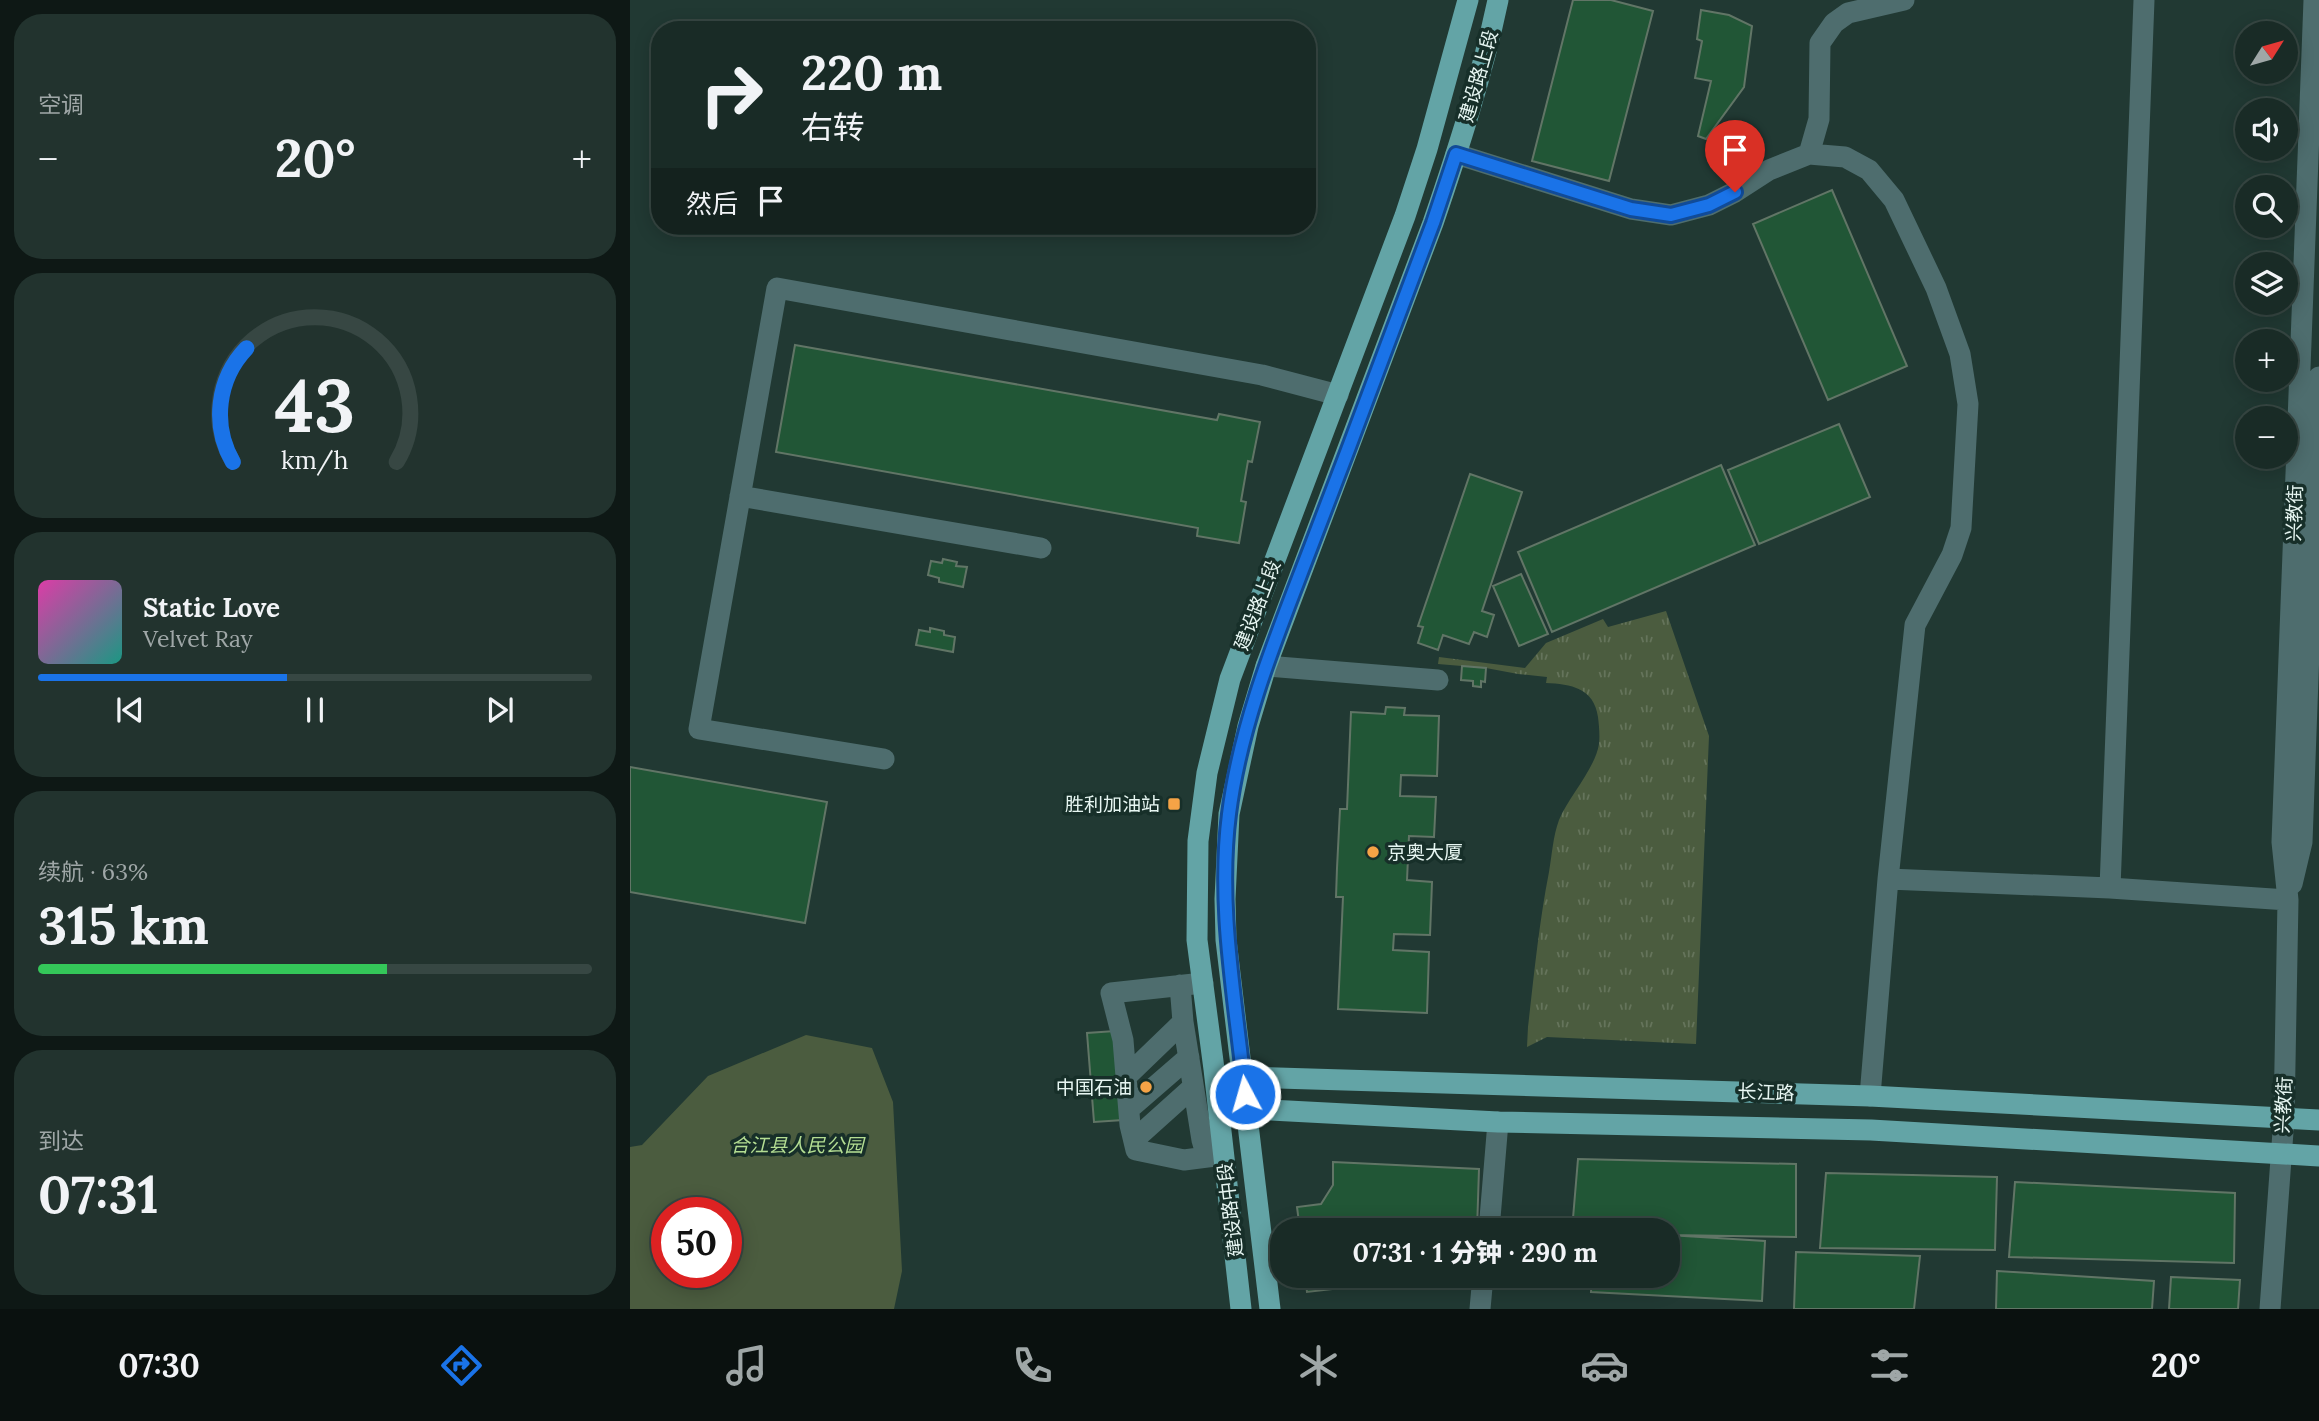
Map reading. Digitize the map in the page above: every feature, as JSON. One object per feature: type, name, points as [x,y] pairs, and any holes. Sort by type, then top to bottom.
[{"type":"main road","name":"建设路上段","points":[[1214,1069],[1197,940],[1198,841],[1213,746],[1230,679],[1405,216],[1427,149],[1468,0]]},
{"type":"main road","name":"建设路上段","points":[[1243,1077],[1226,940],[1226,857],[1229,814],[1237,769],[1266,666],[1433,223],[1456,154],[1499,0]]},
{"type":"main road","name":"长江路","points":[[1214,1069],[1243,1077],[1871,1096],[2319,1120]]},
{"type":"main road","name":"建设路中段","points":[[1214,1069],[1217,1106],[1215,1156],[1241,1309]]},
{"type":"main road","name":"建设路中段","points":[[1243,1077],[1270,1309]]},
{"type":"main road","name":"长江路","points":[[1217,1106],[1498,1122],[1871,1130],[2319,1156]]},
{"type":"street","points":[[1834,23],[1835,0]]},
{"type":"street","points":[[1809,154],[1819,119],[1820,43],[1834,23],[1848,13],[1905,0]]},
{"type":"street","points":[[2110,888],[2144,0]]},
{"type":"street","name":"兴教街","points":[[2270,1309],[2284,1118],[2288,900],[2282,842],[2314,0]]},
{"type":"street","points":[[1456,154],[1631,209],[1671,215],[1709,205],[1769,170],[1809,154],[1845,157],[1869,170],[1894,200],[1936,288],[1960,354],[1968,404],[1961,528],[1952,555],[1915,625],[1888,879],[1871,1096]]},
{"type":"street","points":[[884,759],[699,729],[777,288],[1262,375],[1338,395]]},
{"type":"street","name":"兴教街","points":[[2288,900],[2302,842],[2319,377]]},
{"type":"street","points":[[740,496],[1041,548]]},
{"type":"street","points":[[1266,666],[1438,680]]},
{"type":"street","points":[[1888,879],[2110,888],[2288,900]]},
{"type":"street","points":[[1203,984],[1111,993],[1123,1040],[1136,1150],[1184,1160],[1215,1156]]},
{"type":"street","points":[[1180,985],[1183,1022],[1202,1140],[1215,1156]]},
{"type":"street","points":[[1126,1077],[1183,1022]]},
{"type":"street","points":[[1129,1108],[1189,1057]]},
{"type":"street","points":[[1134,1140],[1193,1087]]},
{"type":"street","points":[[1490,1218],[1498,1122]]},
{"type":"street","points":[[1480,1309],[1482,1288]]},
{"type":"green space","points":[[1666,611],[1709,736],[1696,1044],[1547,1037],[1527,1047],[1540,930],[1555,832],[1563,811],[1597,753],[1599,741],[1596,707],[1580,690],[1546,683],[1547,677],[1438,664],[1439,657],[1525,668],[1546,643],[1603,619],[1608,627]]},
{"type":"green space","name":"合江县人民公园","points":[[806,1035],[872,1048],[893,1102],[902,1271],[894,1309],[630,1309],[630,1147],[642,1145],[708,1076]]},
{"type":"building","points":[[1573,0],[1611,0],[1653,11],[1609,181],[1532,161]]},
{"type":"building","points":[[1701,10],[1729,15],[1752,26],[1744,87],[1706,139],[1698,136],[1711,81],[1695,78],[1702,41],[1697,39]]},
{"type":"building","points":[[1832,190],[1907,366],[1828,400],[1753,224]]},
{"type":"building","points":[[795,345],[1217,420],[1219,414],[1260,422],[1252,462],[1248,461],[1241,501],[1246,502],[1239,543],[1197,536],[1198,528],[776,452]]},
{"type":"building","points":[[1839,424],[1870,497],[1759,544],[1728,470]]},
{"type":"building","points":[[1721,465],[1755,545],[1552,632],[1518,552]]},
{"type":"building","points":[[1470,474],[1522,492],[1482,611],[1494,615],[1487,637],[1474,632],[1469,644],[1443,635],[1438,650],[1418,643],[1423,627],[1418,626]]},
{"type":"building","points":[[943,559],[957,562],[956,566],[967,567],[963,587],[939,582],[939,578],[928,575],[931,561],[942,563]]},
{"type":"building","points":[[1521,574],[1548,634],[1519,646],[1493,586]]},
{"type":"building","points":[[930,628],[955,637],[953,652],[916,645],[919,630],[930,632]]},
{"type":"building","points":[[1462,666],[1486,668],[1485,682],[1481,681],[1481,687],[1473,686],[1473,681],[1461,680]]},
{"type":"building","name":"京奥大厦","points":[[1386,707],[1405,708],[1404,715],[1439,716],[1437,776],[1401,775],[1400,796],[1436,797],[1434,837],[1409,836],[1407,880],[1432,882],[1430,935],[1394,934],[1393,950],[1429,952],[1427,1013],[1338,1009],[1343,897],[1336,897],[1337,868],[1340,809],[1347,809],[1351,712],[1385,714]]},
{"type":"building","points":[[630,767],[827,802],[805,923],[630,892]]},
{"type":"building","points":[[1115,1031],[1123,1120],[1094,1122],[1087,1033]]},
{"type":"building","points":[[1578,1159],[1796,1164],[1796,1237],[1680,1235],[1680,1218],[1573,1218]]},
{"type":"building","points":[[1333,1162],[1479,1169],[1477,1218],[1298,1218],[1297,1207],[1321,1204],[1333,1185]]},
{"type":"building","points":[[1826,1173],[1997,1177],[1995,1250],[1820,1248]]},
{"type":"building","points":[[2015,1182],[2235,1193],[2234,1263],[2009,1257]]},
{"type":"building","points":[[1680,1236],[1765,1241],[1762,1301],[1591,1292],[1591,1288],[1680,1288]]},
{"type":"building","points":[[1796,1252],[1920,1256],[1914,1309],[1794,1309]]},
{"type":"building","points":[[1997,1271],[2154,1281],[2152,1309],[1996,1309]]},
{"type":"building","points":[[2171,1277],[2240,1280],[2238,1309],[2169,1309]]},
{"type":"building","points":[[1306,1288],[1341,1288],[1307,1292]]},
{"type":"place","name":"胜利加油站","points":[[1174,804]]},
{"type":"place","name":"京奥大厦","points":[[1373,852]]},
{"type":"place","name":"中国石油","points":[[1146,1087]]},
{"type":"route","points":[[1245,1094],[1226,940],[1226,857],[1229,814],[1237,769],[1266,666],[1433,223],[1456,154],[1631,209],[1671,215],[1709,205],[1735,192]]}]
